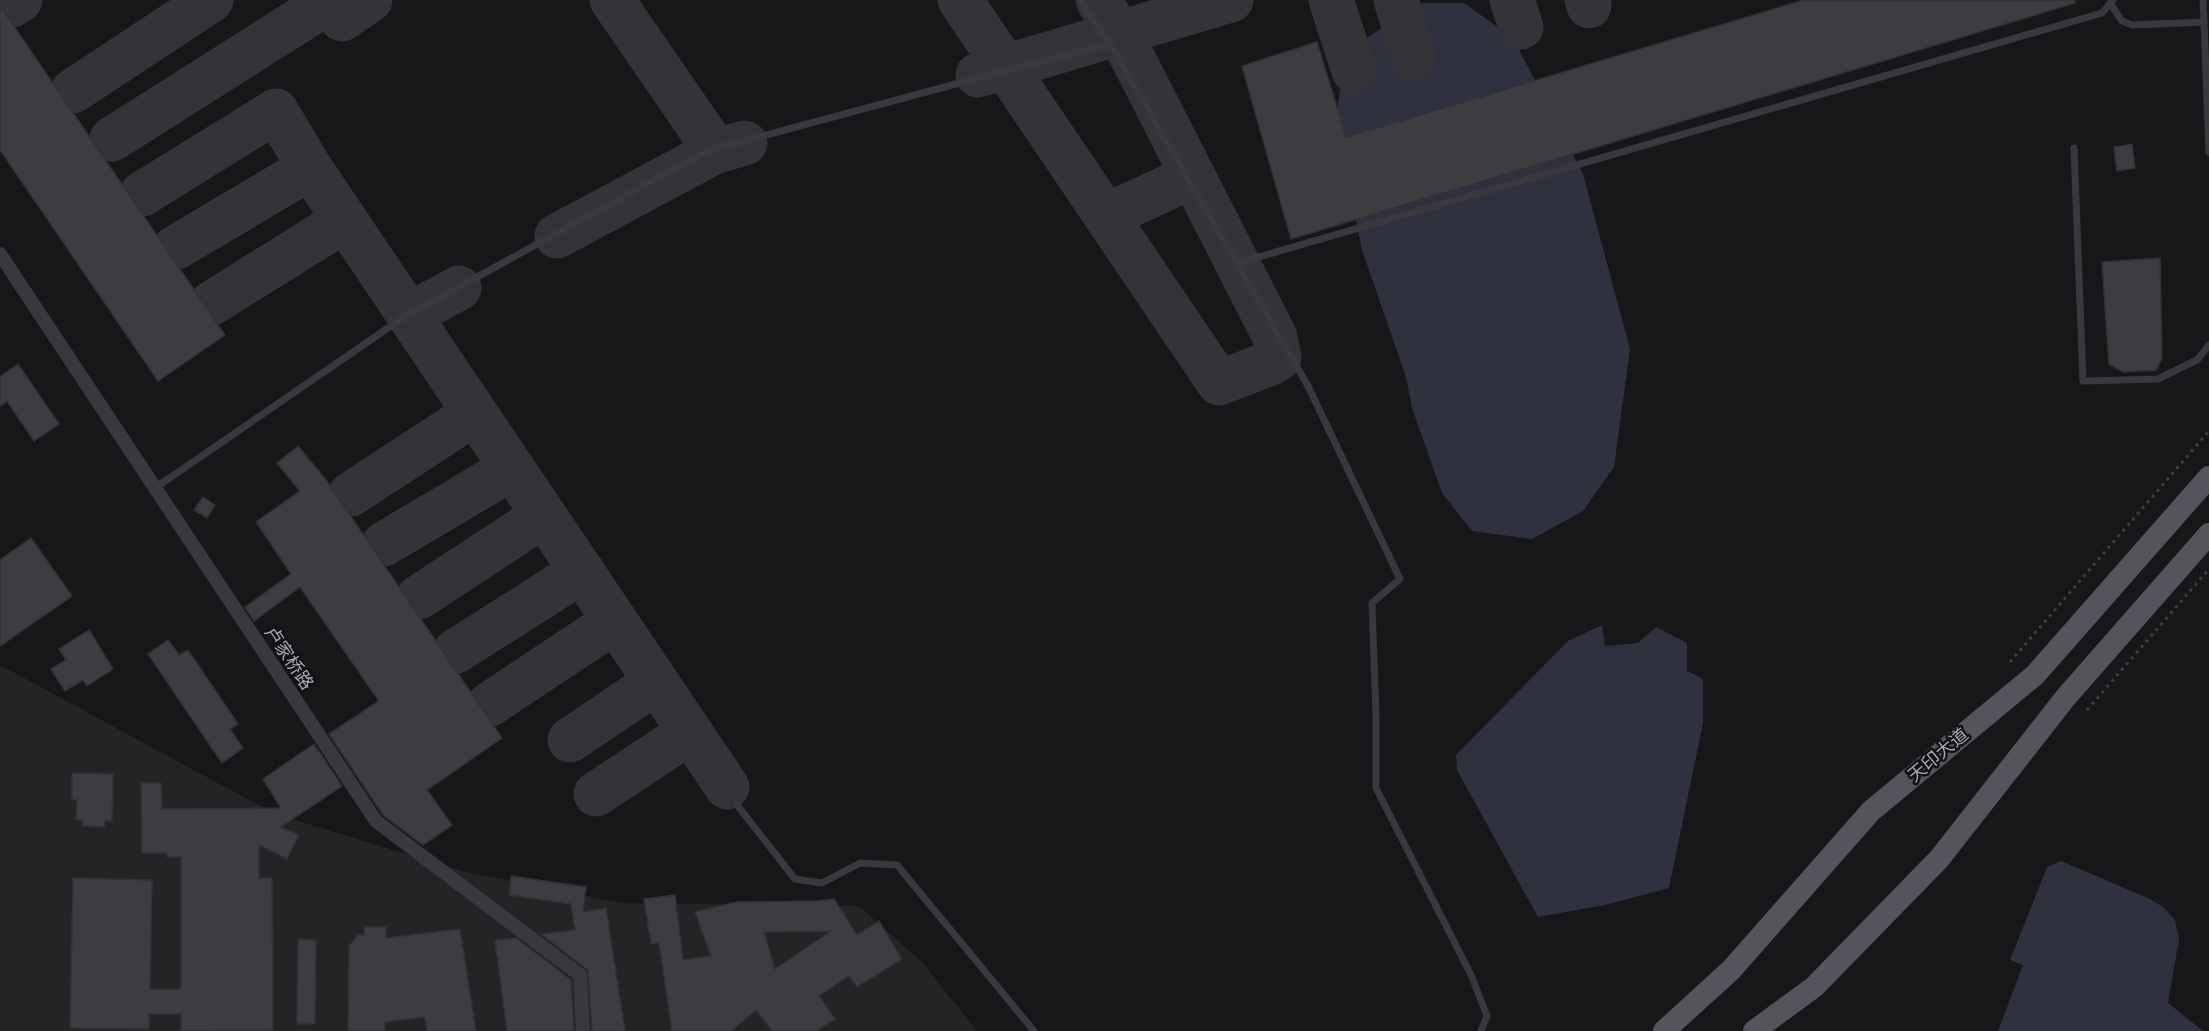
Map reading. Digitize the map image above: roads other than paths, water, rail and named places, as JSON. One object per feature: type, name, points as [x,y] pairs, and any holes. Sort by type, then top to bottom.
[{"type":"main road","name":"天印大道","points":[[1664,1031],[1731,970],[1871,811],[2035,675],[2209,477]]},
{"type":"main road","points":[[1754,1031],[1814,987],[1939,859],[2066,697],[2209,534]]},
{"type":"street","name":"卢家桥路","points":[[0,254],[376,821],[580,975],[583,1031]]},
{"type":"lane","points":[[1080,0],[1110,44],[1308,386],[1400,579],[1372,603],[1376,788],[1473,977],[1487,1016],[1480,1031]]},
{"type":"lane","points":[[2203,0],[2209,152]]},
{"type":"lane","points":[[1238,263],[2102,13],[2111,2],[2122,21],[2132,25],[2204,22]]},
{"type":"lane","points":[[155,488],[404,317],[707,152],[1110,44]]},
{"type":"lane","points":[[2074,148],[2083,381],[2158,379],[2197,360],[2209,345]]},
{"type":"lane","points":[[737,805],[795,879],[822,883],[860,863],[897,865],[1034,1031]]},
{"type":"water","points":[[1423,3],[1464,3],[1513,38],[1583,174],[1630,349],[1614,467],[1583,511],[1532,539],[1472,531],[1442,493],[1412,408],[1406,377],[1362,250],[1336,120],[1343,64],[1366,38]]},
{"type":"water","points":[[1602,625],[1605,646],[1638,643],[1656,627],[1687,643],[1687,671],[1703,679],[1703,723],[1669,888],[1605,905],[1538,917],[1457,770],[1456,755],[1568,641]]},
{"type":"water","points":[[2061,861],[2148,898],[2163,907],[2175,920],[2179,939],[2168,1003],[2203,1031],[1998,1031],[2023,965],[2010,960],[2047,867]]}]
